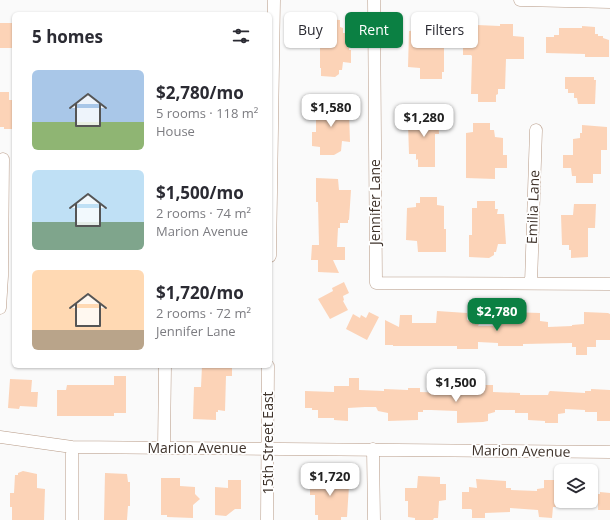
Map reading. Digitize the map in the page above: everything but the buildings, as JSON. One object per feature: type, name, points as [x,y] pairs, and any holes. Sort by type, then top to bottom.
[{"type":"street","points":[[272,128],[274,0]]},
{"type":"street","name":"Jennifer Lane","points":[[374,0],[376,283],[530,284]]},
{"type":"street","points":[[520,0],[610,2]]},
{"type":"street","name":"Emilia Lane","points":[[530,284],[536,130]]},
{"type":"street","points":[[0,308],[6,159]]},
{"type":"street","points":[[530,284],[610,284]]},
{"type":"street","points":[[164,448],[165,368]]},
{"type":"street","name":"15th Street East","points":[[268,368],[268,520]]},
{"type":"street","name":"Marion Avenue","points":[[0,436],[72,447],[610,452]]},
{"type":"street","points":[[72,447],[72,520]]},
{"type":"street","points":[[373,449],[374,520]]}]
